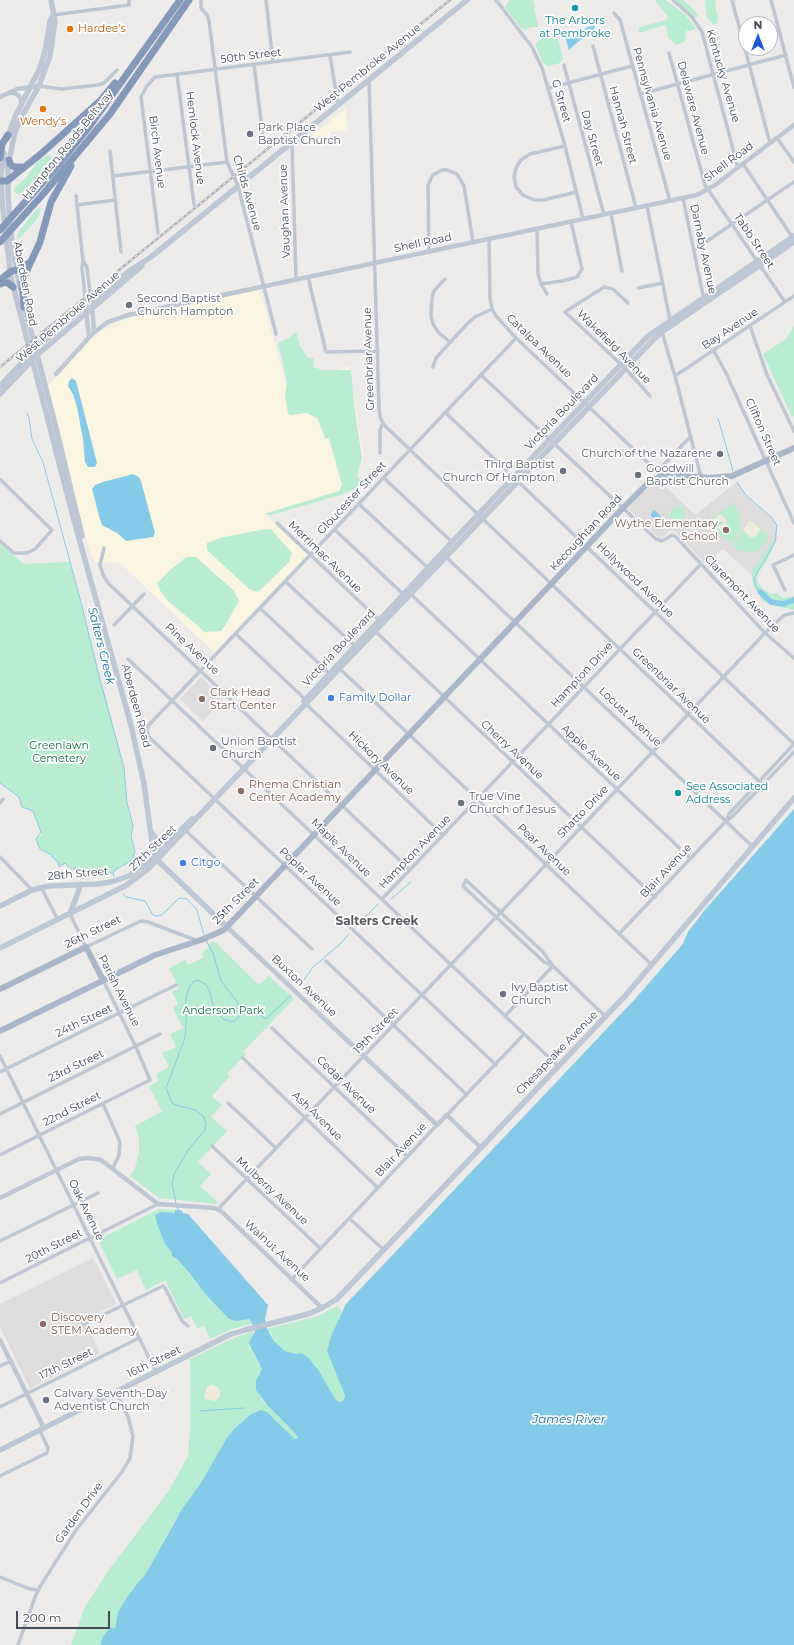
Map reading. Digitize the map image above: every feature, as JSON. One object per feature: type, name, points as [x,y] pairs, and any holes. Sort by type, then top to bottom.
[{"type":"highway","name":"Hampton Roads Beltway","points":[[0,230],[53,171],[89,127],[180,0]]},
{"type":"highway","name":"Hampton Roads Beltway","points":[[0,242],[110,114],[189,0]]},
{"type":"highway","points":[[3,181],[25,167],[101,100],[133,59],[154,37]]},
{"type":"highway","points":[[24,307],[22,281],[40,242],[46,216],[57,190],[70,168],[89,145],[110,114]]},
{"type":"highway","points":[[0,158],[2,144],[8,135]]},
{"type":"highway","points":[[9,160],[10,164],[14,167],[25,167]]},
{"type":"highway","points":[[0,280],[13,271],[25,267],[30,262]]},
{"type":"highway","points":[[0,284],[8,282],[13,287]]},
{"type":"main road","name":"Aberdeen Road","points":[[3,181],[19,121],[39,86],[53,45],[55,21],[51,0]]},
{"type":"main road","name":"West Pembroke Avenue","points":[[0,386],[91,301],[151,257],[467,0]]},
{"type":"main road","name":"Aberdeen Road","points":[[33,354],[24,307],[13,271],[2,207],[2,161],[8,135],[43,58],[50,21],[53,15]]},
{"type":"main road","name":"Victoria Boulevard","points":[[623,366],[652,340],[704,300],[794,238]]},
{"type":"main road","name":"West Pembroke Avenue","points":[[0,394],[33,354],[92,309],[135,273],[151,257]]},
{"type":"main road","name":"Aberdeen Road","points":[[13,271],[13,287],[80,523],[86,558],[135,739],[144,784],[155,858]]},
{"type":"main road","name":"Victoria Boulevard","points":[[272,737],[331,674],[376,631],[411,594],[444,555],[623,366],[648,336],[670,320],[704,300]]},
{"type":"main road","name":"Kecoughtan Road","points":[[433,709],[649,482],[662,476],[679,474],[716,478],[732,476],[794,448]]},
{"type":"main road","name":"Victoria Boulevard","points":[[338,667],[355,646],[403,594],[428,568],[444,555],[452,542],[480,517]]},
{"type":"main road","name":"25th Street","points":[[0,1031],[155,955],[210,937],[227,926],[433,709]]},
{"type":"main road","name":"27th Street","points":[[0,948],[133,881],[272,737]]},
{"type":"main road","name":"Chesapeake Avenue","points":[[322,1308],[340,1296],[606,1017],[794,798]]},
{"type":"main road","name":"27th Street","points":[[155,858],[170,840],[184,829]]},
{"type":"main road","points":[[151,832],[160,843],[170,840]]},
{"type":"main road","name":"28th Street","points":[[0,906],[41,887],[98,884],[122,879],[133,874],[155,858]]},
{"type":"main road","name":"Buxton Avenue","points":[[155,858],[227,926]]},
{"type":"main road","points":[[70,914],[81,884]]},
{"type":"main road","name":"Parish Avenue","points":[[86,947],[103,980]]},
{"type":"main road","name":"26th Street","points":[[0,989],[86,947]]},
{"type":"main road","name":"16th Street","points":[[0,1450],[229,1335],[251,1328],[304,1316],[322,1308]]},
{"type":"street","points":[[53,15],[129,5],[128,0]]},
{"type":"street","name":"Childs Avenue","points":[[201,0],[200,5],[202,10],[209,19],[227,162],[238,186],[276,334]]},
{"type":"street","points":[[266,0],[273,62]]},
{"type":"street","name":"G Street","points":[[496,0],[532,48],[542,68],[549,88],[583,219]]},
{"type":"street","name":"Kentucky Avenue","points":[[673,0],[689,13],[699,27],[738,168]]},
{"type":"street","points":[[732,0],[770,143]]},
{"type":"street","points":[[777,0],[771,1],[794,87]]},
{"type":"street","name":"Pennsylvania Avenue","points":[[614,13],[620,20],[640,94],[646,108],[670,201]]},
{"type":"street","name":"Hannah Street","points":[[593,46],[636,208]]},
{"type":"street","name":"50th Street","points":[[155,77],[350,52]]},
{"type":"street","name":"Delaware Avenue","points":[[669,53],[703,181],[709,190]]},
{"type":"street","points":[[330,55],[338,104]]},
{"type":"street","points":[[640,94],[786,56]]},
{"type":"street","points":[[254,64],[263,137]]},
{"type":"street","name":"Day Street","points":[[564,65],[604,215]]},
{"type":"street","points":[[549,88],[632,66]]},
{"type":"street","points":[[0,97],[17,89],[31,87],[39,86],[62,89],[104,83],[117,70]]},
{"type":"street","name":"Hemlock Avenue","points":[[177,74],[194,205]]},
{"type":"street","name":"Birch Avenue","points":[[155,77],[147,86],[141,97],[158,233]]},
{"type":"street","name":"Greenbriar Avenue","points":[[369,80],[379,408],[380,417],[383,423],[409,450],[763,785]]},
{"type":"street","points":[[5,94],[16,94],[21,99],[21,104]]},
{"type":"street","name":"Shell Road","points":[[56,374],[89,336],[108,322],[128,315],[489,238],[611,214],[683,198],[709,190],[794,125]]},
{"type":"street","points":[[777,138],[794,162]]},
{"type":"street","name":"Vaughan Avenue","points":[[292,142],[296,279]]},
{"type":"street","points":[[564,146],[530,154],[521,160],[516,168],[514,176],[516,187],[523,196],[534,200],[544,200],[576,192]]},
{"type":"street","points":[[110,151],[121,252]]},
{"type":"street","points":[[113,176],[227,162]]},
{"type":"street","points":[[743,164],[794,238]]},
{"type":"street","points":[[429,251],[428,185],[433,175],[442,170],[447,170],[457,174],[464,186],[473,242]]},
{"type":"street","points":[[694,250],[794,182]]},
{"type":"street","name":"Tabb Street","points":[[709,190],[785,302]]},
{"type":"street","points":[[76,196],[89,336]]},
{"type":"street","name":"Darnaby Avenue","points":[[683,198],[704,300]]},
{"type":"street","points":[[77,205],[115,200]]},
{"type":"street","points":[[647,206],[670,320]]},
{"type":"street","points":[[611,214],[622,271]]},
{"type":"street","points":[[541,284],[578,277],[581,273],[582,269],[580,257],[571,222]]},
{"type":"street","points":[[537,229],[538,274],[546,294]]},
{"type":"street","name":"Catalpa Avenue","points":[[489,238],[490,294],[492,309],[500,322],[662,476]]},
{"type":"street","points":[[83,261],[87,267],[94,332]]},
{"type":"street","points":[[308,277],[326,352],[378,351]]},
{"type":"street","points":[[445,279],[434,291],[431,311],[433,324],[439,333],[450,342]]},
{"type":"street","points":[[638,288],[663,283]]},
{"type":"street","name":"Wakefield Avenue","points":[[628,303],[613,289],[604,287],[565,312],[623,366],[650,396]]},
{"type":"street","name":"Bay Avenue","points":[[675,376],[794,296]]},
{"type":"street","points":[[433,367],[436,358],[475,317],[492,309]]},
{"type":"street","points":[[750,326],[765,369],[794,431]]},
{"type":"street","points":[[662,332],[701,477]]},
{"type":"street","name":"Gloucester Street","points":[[147,734],[148,726],[516,338]]},
{"type":"street","name":"Clifton Street","points":[[714,351],[726,373],[794,523]]},
{"type":"street","points":[[481,375],[622,509]]},
{"type":"street","name":"Hollywood Avenue","points":[[446,413],[794,744]]},
{"type":"street","points":[[380,454],[380,430],[383,423]]},
{"type":"street","points":[[657,472],[691,436]]},
{"type":"street","points":[[384,478],[452,542]]},
{"type":"street","points":[[0,479],[52,530],[32,551],[18,554],[13,552],[0,541]]},
{"type":"street","points":[[359,504],[428,568]]},
{"type":"street","name":"Claremont Avenue","points":[[622,509],[657,540],[662,541],[670,536],[675,536],[765,633],[794,658]]},
{"type":"street","name":"Merrimac Avenue","points":[[277,523],[379,620]]},
{"type":"street","points":[[335,530],[403,594],[411,594]]},
{"type":"street","name":"Pine Avenue","points":[[104,548],[100,563],[104,577],[410,870]]},
{"type":"street","name":"Locust Avenue","points":[[444,555],[752,846]]},
{"type":"street","points":[[785,590],[773,565],[794,555]]},
{"type":"street","name":"Hampton Drive","points":[[477,799],[700,564]]},
{"type":"street","points":[[286,582],[355,646]]},
{"type":"street","points":[[114,625],[144,594]]},
{"type":"street","name":"Apple Avenue","points":[[411,594],[690,858]]},
{"type":"street","points":[[260,608],[331,674]]},
{"type":"street","name":"Shatto Drive","points":[[546,864],[765,633],[784,615],[794,613]]},
{"type":"street","name":"Cherry Avenue","points":[[376,631],[655,897]]},
{"type":"street","name":"Hickory Avenue","points":[[236,634],[375,770],[444,835]]},
{"type":"street","name":"Maple Avenue","points":[[128,659],[558,1066]]},
{"type":"street","name":"Pear Avenue","points":[[338,667],[652,965]]},
{"type":"street","name":"Poplar Avenue","points":[[147,734],[496,1065]]},
{"type":"street","name":"Blair Avenue","points":[[619,934],[726,820],[729,814],[794,744]]},
{"type":"street","name":"Blair Avenue","points":[[726,820],[732,817],[794,752]]},
{"type":"street","name":"Hampton Avenue","points":[[382,899],[477,799]]},
{"type":"street","points":[[0,803],[3,800]]},
{"type":"street","points":[[184,829],[312,949]]},
{"type":"street","points":[[0,857],[32,890]]},
{"type":"street","name":"19th Street","points":[[218,1209],[546,864]]},
{"type":"street","points":[[553,966],[544,962],[463,886],[466,880],[526,935],[543,952],[553,966],[606,1017]]},
{"type":"street","points":[[41,887],[58,920]]},
{"type":"street","name":"Parish Avenue","points":[[70,914],[86,947]]},
{"type":"street","name":"26th Street","points":[[86,947],[138,922],[145,921],[200,941]]},
{"type":"street","name":"Buxton Avenue","points":[[227,926],[437,1125]]},
{"type":"street","points":[[521,941],[526,935]]},
{"type":"street","points":[[326,961],[467,1095]]},
{"type":"street","points":[[505,1016],[553,966]]},
{"type":"street","name":"Parish Avenue","points":[[103,980],[151,1078]]},
{"type":"street","name":"24th Street","points":[[0,1072],[176,985]]},
{"type":"street","name":"Cedar Avenue","points":[[272,1028],[407,1156]]},
{"type":"street","name":"23rd Street","points":[[0,1114],[160,1034]]},
{"type":"street","name":"Blair Avenue","points":[[292,1279],[524,1034]]},
{"type":"street","name":"Oak Avenue","points":[[0,1056],[156,1372]]},
{"type":"street","name":"Ash Avenue","points":[[243,1058],[378,1188]]},
{"type":"street","name":"22nd Street","points":[[0,1155],[149,1081],[151,1078]]},
{"type":"street","points":[[228,1103],[276,1148]]},
{"type":"street","points":[[103,1104],[120,1142],[119,1155],[113,1168]]},
{"type":"street","points":[[447,1115],[480,1148]]},
{"type":"street","name":"Mulberry Avenue","points":[[212,1146],[321,1249]]},
{"type":"street","points":[[0,1198],[57,1170],[79,1160],[88,1158],[101,1160],[158,1204],[218,1209]]},
{"type":"street","points":[[0,1241],[98,1193]]},
{"type":"street","name":"20th Street","points":[[0,1283],[158,1204]]},
{"type":"street","name":"Walnut Avenue","points":[[218,1209],[322,1308]]},
{"type":"street","points":[[350,1218],[384,1250]]},
{"type":"street","points":[[82,1325],[161,1287],[165,1288],[182,1321],[188,1326]]},
{"type":"street","name":"17th Street","points":[[0,1407],[139,1338]]},
{"type":"street","points":[[0,1340],[42,1424],[41,1433],[48,1448],[48,1451],[0,1476]]},
{"type":"street","points":[[0,1366],[10,1361]]},
{"type":"street","name":"Garden Drive","points":[[18,1645],[38,1590],[76,1530],[122,1472],[130,1458],[133,1436],[128,1417],[116,1392]]},
{"type":"street","points":[[0,1577],[30,1589],[38,1590]]},
{"type":"shaded area","points":[[346,108],[347,131],[331,131],[332,141],[304,142]]},
{"type":"shaded area","points":[[260,290],[286,384],[349,366],[364,460],[350,489],[266,515],[307,555],[214,652],[120,563],[94,562],[88,547],[74,494],[48,386],[90,340],[102,330],[115,323],[131,318]]},
{"type":"shaded area","name":"Wythe Elementary School","points":[[660,481],[695,515],[737,482],[749,498],[771,517],[777,525],[777,539],[754,577],[723,549],[705,564],[673,529],[659,538],[628,508],[641,494]]},
{"type":"shaded area","name":"Clark Head Start Center","points":[[201,677],[224,699],[203,721],[180,699]]},
{"type":"shaded area","name":"Discovery STEM Academy","points":[[93,1258],[116,1304],[84,1320],[100,1353],[30,1388],[0,1327],[0,1304]]},
{"type":"green space","points":[[510,0],[533,0],[538,27],[531,27],[525,30],[522,29],[505,7]]},
{"type":"green space","points":[[655,0],[666,0],[684,14],[692,23],[696,29],[686,31],[685,42],[676,45],[668,37],[666,25],[641,33],[638,31],[640,27],[666,20],[668,17]]},
{"type":"green space","points":[[675,0],[683,0],[698,16],[695,18]]},
{"type":"green space","points":[[705,0],[716,0],[715,7],[718,16],[717,24],[713,24],[707,18]]},
{"type":"green space","points":[[554,35],[559,42],[563,59],[560,63],[548,66],[543,63],[536,47],[536,43],[542,38]]},
{"type":"green space","points":[[51,155],[51,159],[24,191],[18,195],[14,191],[15,187],[27,177],[37,162]]},
{"type":"green space","points":[[39,208],[42,208],[37,219],[19,239],[17,238],[18,233]]},
{"type":"green space","points":[[794,326],[794,416],[792,417],[763,354],[786,339]]},
{"type":"green space","points":[[296,332],[300,346],[307,357],[314,359],[314,367],[322,370],[351,370],[362,459],[357,476],[363,484],[340,495],[272,515],[264,514],[339,491],[342,485],[329,439],[325,438],[318,419],[307,413],[290,415],[288,413],[285,397],[287,382],[278,343],[289,338]]},
{"type":"green space","points":[[733,503],[739,512],[741,522],[740,530],[733,543],[721,536],[709,524],[709,521]]},
{"type":"green space","points":[[677,504],[685,512],[685,516],[677,523],[669,515]]},
{"type":"green space","points":[[749,521],[769,536],[759,551],[747,552],[738,550],[733,546]]},
{"type":"green space","points":[[271,529],[292,553],[289,562],[258,592],[250,590],[207,550],[207,543],[220,538]]},
{"type":"green space","points":[[774,540],[776,541],[768,559],[758,573],[757,582],[770,594],[776,593],[784,598],[794,596],[794,610],[772,605],[763,601],[753,585],[752,571]]},
{"type":"green space","name":"Greenlawn Cemetery","points":[[0,543],[24,564],[70,562],[124,768],[127,803],[133,825],[131,836],[134,856],[131,861],[119,867],[113,873],[87,877],[78,869],[70,868],[65,863],[59,866],[58,862],[52,857],[52,855],[43,851],[37,845],[37,838],[41,835],[41,833],[33,811],[22,807],[19,797],[0,783]]},
{"type":"green space","points":[[186,557],[196,557],[234,591],[239,601],[221,631],[205,632],[168,601],[157,584],[167,573]]},
{"type":"green space","name":"Anderson Park","points":[[214,941],[259,985],[269,976],[294,999],[243,1052],[246,1054],[227,1074],[230,1076],[212,1096],[222,1105],[211,1117],[227,1131],[198,1162],[211,1174],[200,1186],[218,1202],[216,1204],[159,1198],[130,1176],[135,1168],[139,1153],[139,1139],[135,1126],[162,1112],[149,1086],[159,1081],[156,1074],[169,1067],[162,1053],[176,1047],[170,1034],[183,1028],[173,1008],[178,1004],[172,992],[179,988],[169,968],[185,960],[188,965],[203,958],[202,953],[208,948],[210,943]]},
{"type":"green space","points":[[159,1209],[175,1210],[176,1213],[155,1215],[165,1244],[175,1259],[178,1260],[206,1295],[229,1319],[238,1321],[249,1319],[252,1324],[232,1329],[210,1339],[204,1326],[198,1329],[191,1316],[184,1319],[165,1280],[146,1290],[137,1270],[117,1279],[98,1240]]},
{"type":"green space","points":[[337,1306],[342,1310],[327,1351],[345,1396],[341,1402],[336,1400],[319,1371],[308,1357],[301,1353],[296,1354],[285,1351],[274,1341],[272,1335],[267,1329],[318,1316]]},
{"type":"green space","points":[[255,1331],[252,1335],[249,1346],[262,1369],[256,1384],[262,1400],[298,1438],[295,1439],[290,1435],[267,1412],[251,1414],[243,1421],[226,1439],[201,1483],[176,1518],[145,1575],[127,1597],[118,1612],[115,1630],[111,1627],[103,1636],[100,1645],[71,1645],[85,1607],[108,1571],[168,1492],[188,1456],[190,1427],[190,1359],[236,1337]]},
{"type":"sand","points":[[720,514],[725,517],[727,523],[725,528],[720,530],[710,522]],"holes":[[[718,518],[723,523],[718,528],[714,522]]]},
{"type":"sand","points":[[749,521],[760,529],[754,537],[750,537],[743,530]]},
{"type":"sand","points":[[211,1385],[218,1387],[220,1392],[220,1397],[215,1401],[205,1399],[204,1397],[207,1387]]},
{"type":"water","points":[[591,25],[594,25],[595,27],[594,31],[569,50],[565,37],[578,33]]},
{"type":"water","points":[[72,378],[76,381],[97,463],[95,467],[88,467],[85,462],[83,439],[77,407],[73,394],[68,386],[69,381]]},
{"type":"water","points":[[133,474],[139,477],[141,481],[155,533],[153,537],[126,541],[117,533],[102,525],[92,489],[95,485],[103,482]]},
{"type":"water","points":[[654,510],[665,520],[657,528],[654,524],[657,521],[650,515]]},
{"type":"water","name":"James River","points":[[794,809],[794,1645],[100,1645],[103,1636],[111,1627],[115,1629],[118,1612],[127,1597],[145,1575],[182,1509],[201,1483],[226,1439],[234,1429],[251,1414],[261,1410],[267,1412],[295,1439],[298,1438],[268,1406],[256,1390],[256,1381],[262,1369],[249,1344],[255,1332],[251,1321],[249,1319],[237,1321],[229,1319],[206,1295],[178,1260],[172,1256],[172,1253],[165,1244],[155,1215],[161,1212],[175,1213],[175,1210],[181,1210],[183,1213],[188,1214],[268,1305],[265,1319],[266,1327],[274,1341],[285,1351],[296,1354],[301,1353],[308,1357],[319,1371],[336,1400],[339,1402],[343,1401],[345,1396],[327,1351],[332,1334],[346,1304],[635,999],[682,945],[688,932],[704,911]]},
{"type":"waterway","name":"Salters Creek","points":[[27,413],[32,439],[43,462],[124,768],[127,803],[133,825],[131,836],[135,852],[131,861],[115,870],[113,873],[114,876]]},
{"type":"waterway","points":[[718,418],[733,471]]},
{"type":"waterway","points":[[737,482],[745,494],[771,517],[777,525],[775,542],[754,578],[755,584],[760,592]]},
{"type":"waterway","points":[[760,592],[771,602],[783,604],[794,600]]},
{"type":"waterway","points":[[0,783],[19,797],[22,807],[33,811],[41,832],[36,839],[40,849],[52,855],[52,857],[58,862],[59,867],[65,863],[71,869],[78,869],[82,874]]},
{"type":"waterway","points":[[87,876],[112,873]]},
{"type":"waterway","points":[[391,899],[411,882]]},
{"type":"waterway","name":"Salters Creek","points":[[123,894],[126,897],[145,901],[153,915],[157,916],[162,915],[179,898],[187,899],[197,910],[204,935]]},
{"type":"waterway","points":[[356,926],[378,904]]},
{"type":"waterway","points":[[299,987],[313,967],[339,945],[349,934]]},
{"type":"waterway","name":"Salters Creek","points":[[176,1203],[172,1184],[174,1174],[189,1149],[205,1130],[206,1124],[203,1116],[195,1110],[172,1103],[166,1088],[185,1038],[186,997],[190,986],[193,982],[198,980],[205,984],[209,989],[214,1009],[223,1019],[233,1022],[238,1018],[240,1012],[238,1003],[221,981],[213,953],[206,940]]},
{"type":"waterway","points":[[239,1004],[246,1005],[266,1019],[291,995]]},
{"type":"waterway","name":"Salters Creek","points":[[177,1206],[178,1210]]},
{"type":"waterway","points":[[200,1411],[244,1408]]},
{"type":"railway","points":[[0,367],[450,0]]},
{"type":"place","name":"The Arbors at Pembroke","points":[[575,8]]},
{"type":"place","name":"Hardee's","points":[[70,29]]},
{"type":"place","name":"Wendy's","points":[[43,109]]},
{"type":"place","name":"Park Place Baptist Church","points":[[250,134]]},
{"type":"place","name":"Second Baptist Church Hampton","points":[[129,305]]},
{"type":"place","name":"Church of the Nazarene","points":[[720,454]]},
{"type":"place","name":"Third Baptist Church Of Hampton","points":[[563,471]]},
{"type":"place","name":"Goodwill Baptist Church","points":[[638,475]]},
{"type":"place","name":"Wythe Elementary School","points":[[726,530]]},
{"type":"place","name":"Family Dollar","points":[[331,698]]},
{"type":"place","name":"Clark Head Start Center","points":[[202,699]]},
{"type":"place","name":"Union Baptist Church","points":[[213,748]]},
{"type":"place","name":"Rhema Christian Center Academy","points":[[241,791]]},
{"type":"place","name":"See Associated Address","points":[[678,793]]},
{"type":"place","name":"True Vine Church of Jesus","points":[[461,803]]},
{"type":"place","name":"Citgo","points":[[183,863]]},
{"type":"place","name":"Ivy Baptist Church","points":[[503,994]]},
{"type":"place","name":"Discovery STEM Academy","points":[[43,1324]]},
{"type":"place","name":"Calvary Seventh-Day Adventist Church","points":[[46,1400]]},
{"type":"district","name":"Salters Creek","points":[[377,921]]}]
